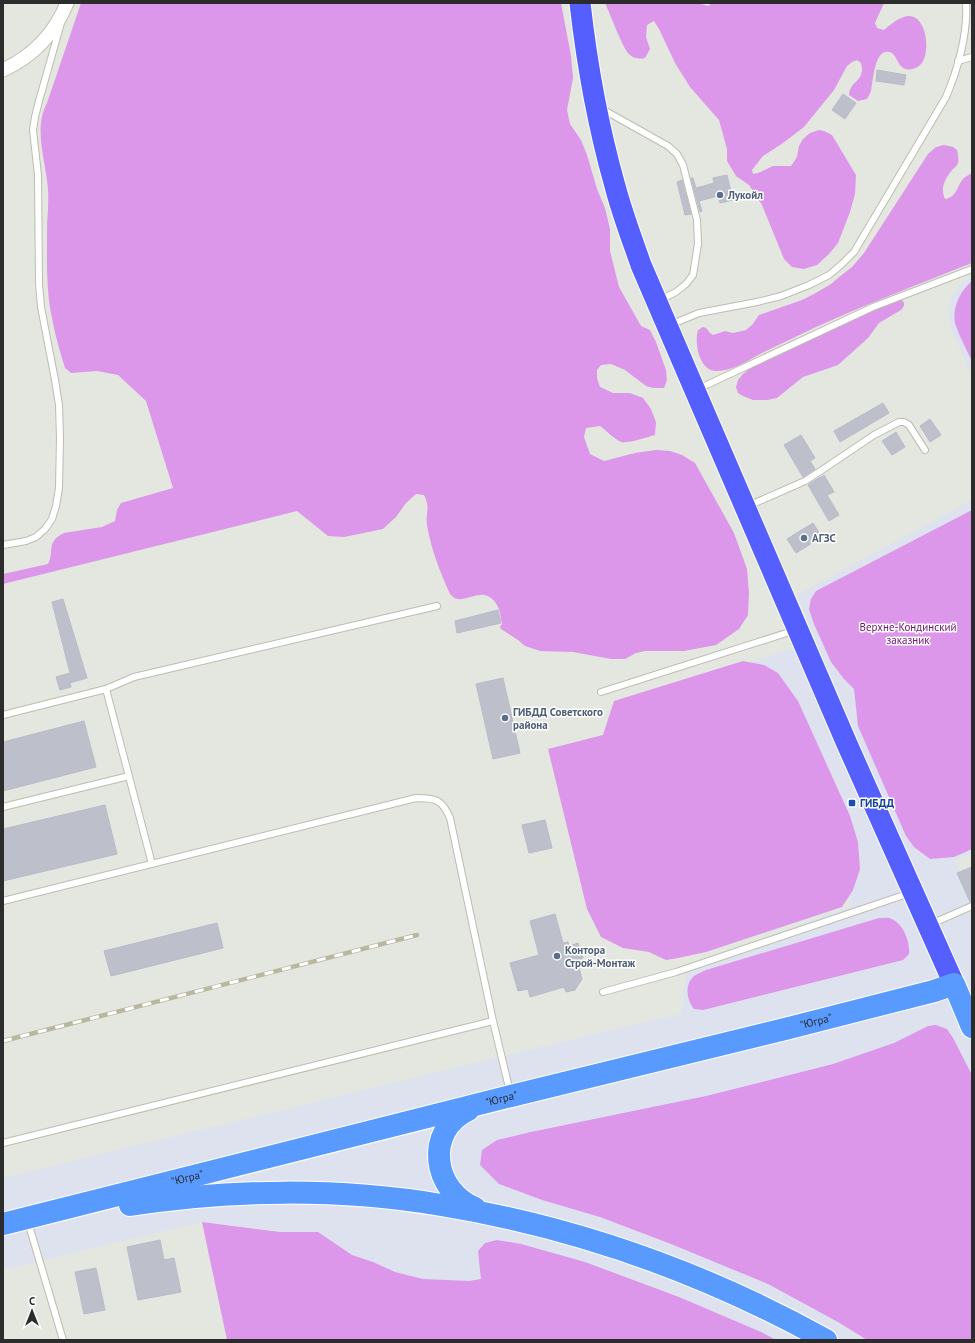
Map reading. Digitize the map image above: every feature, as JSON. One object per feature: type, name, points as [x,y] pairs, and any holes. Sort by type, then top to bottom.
[{"type":"highway","points":[[954,984],[972,1026]]},
{"type":"highway","name":"\"Югра\"","points":[[3,1226],[511,1096],[785,1029],[934,991],[954,984]]},
{"type":"highway","points":[[484,1103],[466,1111],[451,1121],[443,1135],[440,1144],[439,1156],[443,1176],[447,1184],[459,1199],[469,1206],[488,1213]]},
{"type":"highway","name":"\"Югра\"","points":[[3,1226],[149,1202],[207,1196],[261,1193],[361,1196],[440,1204],[488,1213],[536,1225],[582,1238],[675,1269],[741,1297],[826,1340]]},
{"type":"main road","points":[[580,3],[595,105],[615,188],[639,258],[797,630],[954,984]]},
{"type":"street","points":[[3,70],[21,61],[42,43],[57,24],[66,6]]},
{"type":"lane","points":[[667,326],[698,313],[781,296],[809,285],[828,275],[854,252],[946,97],[958,62],[964,31],[966,3]]},
{"type":"lane","points":[[3,545],[26,541],[45,529],[52,519],[59,488],[59,405],[40,307],[38,175],[33,130],[39,101],[66,6]]},
{"type":"lane","points":[[958,62],[972,57]]},
{"type":"lane","points":[[595,105],[668,146],[677,154],[683,165],[697,220],[698,244],[696,263],[693,276],[686,284],[676,292],[657,302]]},
{"type":"lane","points":[[695,390],[873,308],[972,269]]},
{"type":"lane","points":[[745,508],[805,480],[874,435],[899,422],[904,422],[909,425],[925,450]]},
{"type":"lane","points":[[3,715],[106,689],[134,677],[437,606]]},
{"type":"lane","points":[[601,692],[797,630]]},
{"type":"lane","points":[[106,689],[152,864]]},
{"type":"lane","points":[[3,807],[128,776]]},
{"type":"lane","points":[[3,901],[416,798],[431,798],[438,801],[447,809],[450,818],[493,1021],[511,1096]]},
{"type":"lane","points":[[603,992],[676,972],[914,892]]},
{"type":"lane","points":[[928,926],[972,906]]},
{"type":"lane","points":[[3,1143],[493,1021]]},
{"type":"lane","points":[[28,1222],[63,1340]]},
{"type":"shaded area","points":[[3,3],[972,3],[972,277],[961,284],[952,296],[948,309],[950,325],[972,378],[972,500],[797,595],[816,641],[750,662],[852,905],[687,966],[681,1014],[3,1178]]},
{"type":"shaded area","points":[[972,853],[972,901],[970,897],[968,898],[957,874],[960,872],[955,860]]},
{"type":"shaded area","points":[[202,1222],[227,1340],[3,1340],[3,1270]]},
{"type":"green space","points":[[81,3],[561,3],[571,56],[573,78],[567,110],[570,124],[581,140],[597,189],[605,208],[610,229],[610,251],[619,287],[641,326],[650,330],[666,370],[667,380],[664,388],[653,388],[646,386],[625,370],[611,364],[601,365],[597,370],[597,378],[600,387],[613,393],[630,393],[643,398],[651,409],[656,422],[655,435],[633,441],[621,442],[615,439],[600,426],[586,428],[584,437],[590,454],[604,461],[635,453],[656,450],[670,451],[682,455],[695,463],[734,533],[747,569],[749,593],[748,615],[739,629],[716,645],[684,651],[645,651],[636,653],[625,659],[611,659],[573,652],[540,651],[525,646],[501,629],[500,627],[502,624],[500,612],[497,605],[487,595],[459,599],[454,598],[450,594],[433,552],[427,525],[426,500],[424,495],[416,494],[406,503],[396,517],[383,529],[344,537],[328,536],[297,511],[3,584],[3,574],[48,564],[52,544],[58,536],[64,533],[102,527],[115,521],[117,510],[121,503],[173,488],[146,401],[118,375],[97,371],[71,373],[65,368],[52,318],[47,275],[48,189],[42,145],[41,123],[43,113]]},
{"type":"green space","points":[[605,3],[698,3],[708,6],[712,3],[884,3],[875,23],[877,28],[884,30],[898,20],[908,16],[914,17],[919,22],[923,28],[925,36],[926,52],[924,59],[919,66],[913,69],[905,69],[900,65],[891,52],[881,54],[876,63],[871,91],[867,99],[858,101],[849,95],[852,86],[860,78],[862,69],[861,63],[857,60],[852,62],[847,66],[834,90],[804,127],[763,156],[752,170],[753,174],[773,166],[791,166],[797,157],[799,146],[803,139],[810,133],[819,130],[832,135],[856,175],[855,194],[838,243],[817,265],[804,269],[792,267],[784,259],[762,205],[749,185],[736,176],[727,161],[727,149],[719,120],[690,87],[675,63],[654,21],[647,25],[646,37],[650,49],[645,58],[635,58],[627,52]]},
{"type":"green space","points":[[944,145],[953,147],[957,150],[958,158],[958,164],[949,173],[945,180],[943,191],[945,199],[955,194],[961,181],[972,173],[972,263],[834,319],[729,369],[717,371],[711,370],[706,366],[699,355],[697,342],[698,330],[703,327],[706,328],[713,335],[725,331],[733,333],[746,330],[752,325],[759,315],[802,300],[831,284],[852,267],[864,253],[928,154],[936,147]]},
{"type":"green space","points":[[972,281],[972,361],[958,332],[954,317],[958,300]]},
{"type":"green space","points":[[902,300],[904,303],[901,310],[879,323],[868,338],[838,365],[803,377],[777,398],[753,400],[738,393],[736,387],[738,380],[756,364],[816,335]]},
{"type":"green space","name":"Верхне-Кондинский заказник","points":[[972,510],[972,849],[954,857],[930,859],[914,847],[906,836],[858,726],[854,689],[831,662],[809,609],[811,599],[816,591]]},
{"type":"green space","points":[[743,661],[764,665],[778,673],[798,701],[850,816],[858,842],[860,869],[853,890],[842,907],[706,952],[666,960],[649,952],[623,948],[601,937],[587,909],[548,749],[603,735],[614,701]]},
{"type":"green space","points":[[879,918],[891,918],[900,925],[903,930],[907,939],[909,954],[903,960],[703,1010],[694,1009],[688,997],[688,988],[691,980],[694,976],[706,970]]},
{"type":"green space","points":[[936,1025],[947,1029],[972,1075],[972,1340],[867,1340],[838,1322],[768,1284],[671,1244],[600,1217],[542,1200],[499,1184],[480,1165],[482,1150],[497,1140],[706,1096],[833,1064],[894,1043],[928,1026]]},
{"type":"green space","points":[[202,1222],[280,1232],[318,1232],[352,1255],[373,1262],[395,1272],[423,1279],[469,1281],[481,1279],[478,1251],[485,1243],[497,1240],[521,1244],[585,1262],[679,1297],[761,1332],[776,1340],[227,1340]]},
{"type":"building","points":[[877,70],[906,75],[904,85],[876,81]]},
{"type":"building","points":[[843,94],[856,103],[845,119],[832,110]]},
{"type":"building","points":[[727,175],[733,200],[720,203],[718,196],[699,201],[702,211],[700,212],[691,178],[693,178],[696,188],[714,183],[713,178]]},
{"type":"building","points":[[682,180],[691,214],[685,215],[677,182]]},
{"type":"building","points":[[883,403],[889,413],[840,442],[834,431]]},
{"type":"building","points":[[930,419],[941,435],[930,442],[920,426]]},
{"type":"building","points":[[896,432],[905,447],[892,455],[882,441]]},
{"type":"building","points":[[801,435],[815,458],[810,461],[815,469],[803,477],[784,445]]},
{"type":"building","points":[[824,475],[834,492],[827,495],[839,515],[829,521],[808,485]]},
{"type":"building","points":[[813,523],[822,537],[796,553],[787,539]]},
{"type":"building","points":[[63,599],[87,678],[70,683],[71,687],[60,690],[56,677],[70,673],[52,602]]},
{"type":"building","points":[[498,610],[501,623],[457,633],[455,621]]},
{"type":"building","points":[[503,678],[520,753],[493,759],[476,684]]},
{"type":"building","points":[[84,721],[96,767],[3,791],[3,742]]},
{"type":"building","points":[[105,805],[117,854],[3,881],[3,829]]},
{"type":"building","points":[[545,820],[552,848],[529,853],[522,825]]},
{"type":"building","points":[[972,867],[972,902],[970,902],[957,873]]},
{"type":"building","name":"Контора Строй-Монтаж","points":[[555,914],[563,943],[568,942],[569,946],[578,943],[583,958],[577,960],[582,979],[575,990],[566,992],[564,987],[530,997],[528,989],[518,991],[510,963],[539,955],[530,921]]},
{"type":"building","points":[[217,923],[223,948],[111,976],[104,951]]},
{"type":"building","points":[[160,1240],[164,1260],[174,1258],[181,1292],[138,1300],[127,1247]]},
{"type":"building","points":[[96,1268],[105,1310],[84,1314],[75,1272]]},
{"type":"railway","points":[[3,1041],[417,935]]},
{"type":"place","name":"Лукойл","points":[[720,195]]},
{"type":"place","name":"АГЗС","points":[[804,538]]},
{"type":"place","name":"ГИБДД Советского района","points":[[505,718]]},
{"type":"place","name":"ГИБДД","points":[[852,803]]},
{"type":"place","name":"Контора Строй-Монтаж","points":[[557,956]]}]
